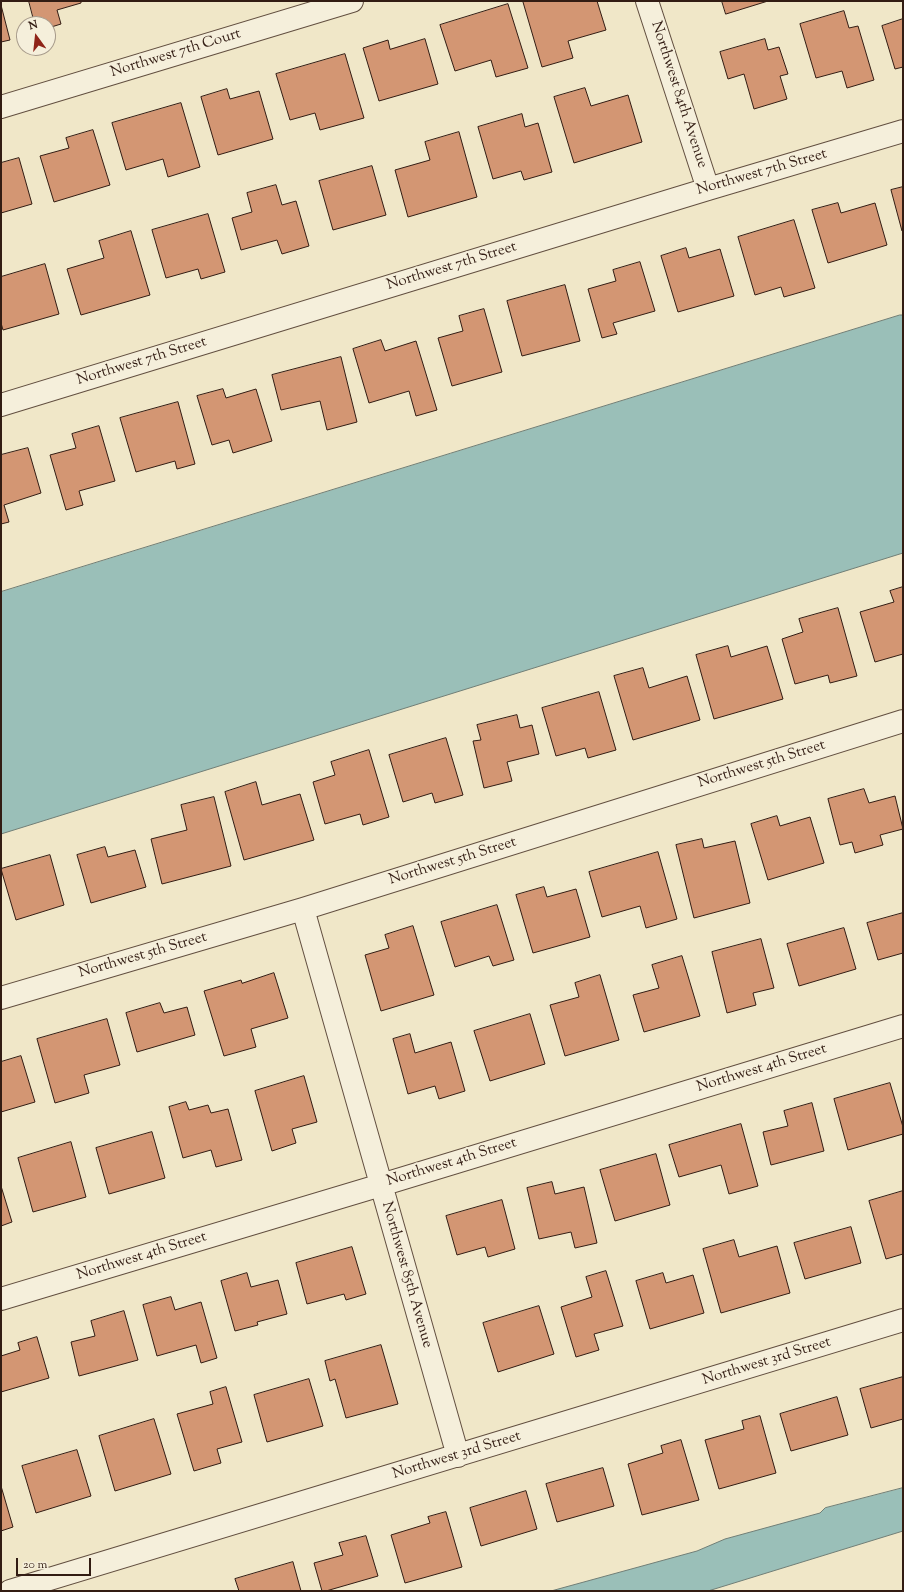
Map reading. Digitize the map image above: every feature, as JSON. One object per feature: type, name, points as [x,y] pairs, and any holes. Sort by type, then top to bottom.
[{"type":"street","name":"Northwest 7th Court","points":[[1,107],[352,1]]},
{"type":"street","name":"Northwest 84th Avenue","points":[[647,1],[708,189]]},
{"type":"street","name":"Northwest 7th Street","points":[[1,405],[903,131]]},
{"type":"street","name":"Northwest 5th Street","points":[[1,998],[303,909],[903,721]]},
{"type":"street","name":"Northwest 85th Avenue","points":[[303,909],[458,1456]]},
{"type":"street","name":"Northwest 4th Street","points":[[1,1299],[903,1026]]},
{"type":"street","name":"Northwest 3rd Street","points":[[10,1591],[903,1320]]},
{"type":"water","points":[[903,315],[903,553],[1,834],[1,592]]},
{"type":"water","points":[[903,1488],[903,1531],[708,1591],[551,1591],[697,1551],[725,1539],[820,1513],[825,1508]]},
{"type":"building","points":[[29,1],[81,1],[81,3],[57,10],[61,24],[56,26],[56,16],[33,16]]},
{"type":"building","points":[[597,1],[606,30],[568,41],[573,58],[542,67],[523,2]]},
{"type":"building","points":[[722,1],[768,1],[726,14]]},
{"type":"building","points":[[508,4],[528,68],[496,77],[491,60],[455,71],[440,25]]},
{"type":"building","points":[[1,5],[10,40],[1,42]]},
{"type":"building","points":[[844,11],[849,28],[858,26],[874,80],[847,88],[842,71],[816,78],[800,24]]},
{"type":"building","points":[[903,19],[903,67],[895,69],[882,26]]},
{"type":"building","points":[[425,39],[438,84],[379,101],[363,48],[388,40],[390,49]]},
{"type":"building","points":[[765,39],[768,50],[779,47],[788,74],[780,76],[787,99],[754,109],[744,74],[728,79],[720,52]]},
{"type":"building","points":[[345,54],[364,118],[320,130],[315,113],[290,120],[276,74]]},
{"type":"building","points":[[585,88],[591,106],[628,95],[642,142],[574,163],[554,97]]},
{"type":"building","points":[[227,89],[230,99],[259,91],[273,139],[218,155],[201,97]]},
{"type":"building","points":[[181,103],[200,167],[168,177],[163,159],[126,170],[112,123]]},
{"type":"building","points":[[522,114],[525,127],[538,123],[552,172],[524,180],[521,171],[493,179],[478,127]]},
{"type":"building","points":[[93,130],[110,185],[54,202],[40,156],[69,148],[66,138]]},
{"type":"building","points":[[459,132],[477,197],[408,217],[395,170],[430,160],[425,142]]},
{"type":"building","points":[[19,158],[32,204],[1,213],[1,163]]},
{"type":"building","points":[[372,166],[386,215],[333,230],[319,181]]},
{"type":"building","points":[[276,185],[282,205],[296,201],[309,246],[282,254],[277,240],[241,250],[232,218],[252,212],[247,193]]},
{"type":"building","points":[[903,187],[903,231],[902,231],[891,190]]},
{"type":"building","points":[[838,203],[841,213],[875,203],[887,245],[828,263],[812,210]]},
{"type":"building","points":[[208,214],[225,272],[201,279],[198,269],[166,278],[152,230]]},
{"type":"building","points":[[794,220],[815,288],[784,297],[781,287],[755,295],[738,237]]},
{"type":"building","points":[[131,231],[150,295],[81,315],[67,269],[104,258],[99,241]]},
{"type":"building","points":[[686,248],[689,258],[720,249],[734,296],[678,312],[661,256]]},
{"type":"building","points":[[640,262],[655,311],[613,323],[617,334],[602,338],[588,289],[616,281],[613,270]]},
{"type":"building","points":[[45,264],[59,314],[3,330],[1,323],[1,277]]},
{"type":"building","points":[[565,285],[580,341],[522,356],[507,301]]},
{"type":"building","points":[[484,309],[502,372],[452,386],[438,338],[463,331],[459,316]]},
{"type":"building","points":[[381,340],[385,351],[416,341],[437,410],[416,416],[409,391],[369,403],[353,349]]},
{"type":"building","points":[[341,357],[357,422],[327,430],[320,401],[281,410],[272,375]]},
{"type":"building","points":[[223,389],[226,398],[256,389],[272,441],[233,453],[229,440],[212,445],[197,396]]},
{"type":"building","points":[[178,402],[195,464],[177,469],[175,461],[136,472],[120,418]]},
{"type":"building","points":[[99,426],[115,481],[79,491],[83,505],[66,510],[50,455],[76,448],[72,434]]},
{"type":"building","points":[[28,448],[41,493],[4,505],[9,522],[1,524],[1,455]]},
{"type":"building","points":[[903,587],[903,654],[875,662],[860,612],[894,602],[890,591]]},
{"type":"building","points":[[838,608],[857,676],[830,683],[828,675],[795,684],[782,639],[803,632],[799,619]]},
{"type":"building","points":[[728,646],[731,657],[767,646],[783,699],[714,719],[696,655]]},
{"type":"building","points":[[643,668],[649,688],[687,676],[700,720],[633,740],[614,676]]},
{"type":"building","points":[[599,692],[616,750],[588,758],[585,748],[556,756],[542,708]]},
{"type":"building","points":[[517,715],[520,728],[532,725],[539,754],[507,762],[512,781],[484,788],[473,741],[481,740],[477,725]]},
{"type":"building","points":[[446,738],[463,795],[435,803],[432,793],[403,802],[389,755]]},
{"type":"building","points":[[369,750],[389,817],[363,825],[360,814],[325,824],[313,782],[335,775],[331,762]]},
{"type":"building","points":[[256,782],[262,805],[300,794],[314,840],[244,860],[225,792]]},
{"type":"building","points":[[864,789],[869,803],[895,796],[903,829],[880,835],[883,845],[855,853],[852,842],[840,845],[828,799]]},
{"type":"building","points":[[214,797],[231,866],[162,884],[151,839],[187,830],[181,805]]},
{"type":"building","points":[[777,816],[780,826],[810,817],[824,863],[768,880],[751,824]]},
{"type":"building","points":[[702,839],[704,848],[735,841],[750,903],[694,918],[676,845]]},
{"type":"building","points":[[105,847],[108,857],[135,850],[146,887],[91,903],[77,855]]},
{"type":"building","points":[[658,852],[677,919],[646,928],[640,906],[602,917],[589,872]]},
{"type":"building","points":[[50,855],[64,905],[16,920],[1,869]]},
{"type":"building","points":[[544,887],[547,897],[576,889],[590,937],[533,953],[516,895]]},
{"type":"building","points":[[497,905],[514,960],[493,966],[489,956],[455,967],[441,922]]},
{"type":"building","points":[[903,913],[903,953],[878,960],[867,923]]},
{"type":"building","points":[[413,926],[434,995],[381,1011],[365,955],[389,948],[385,935]]},
{"type":"building","points":[[844,928],[856,969],[799,986],[787,944]]},
{"type":"building","points":[[761,939],[774,988],[753,993],[756,1005],[727,1013],[712,952]]},
{"type":"building","points":[[682,956],[700,1016],[644,1032],[633,995],[659,988],[652,965]]},
{"type":"building","points":[[274,973],[288,1018],[251,1029],[256,1047],[224,1056],[204,991],[241,980],[242,983]]},
{"type":"building","points":[[600,975],[619,1040],[565,1056],[550,1005],[579,997],[575,983]]},
{"type":"building","points":[[160,1003],[164,1013],[187,1007],[195,1035],[137,1052],[126,1013]]},
{"type":"building","points":[[530,1014],[545,1064],[490,1081],[474,1031]]},
{"type":"building","points":[[107,1019],[120,1065],[84,1075],[89,1093],[55,1103],[37,1039]]},
{"type":"building","points":[[410,1034],[415,1053],[451,1042],[465,1091],[439,1099],[435,1086],[408,1094],[393,1039]]},
{"type":"building","points":[[21,1056],[35,1102],[1,1112],[1,1062]]},
{"type":"building","points":[[304,1076],[317,1122],[292,1129],[296,1143],[272,1151],[255,1091]]},
{"type":"building","points":[[890,1083],[903,1127],[903,1134],[848,1150],[834,1099]]},
{"type":"building","points":[[186,1102],[189,1110],[208,1105],[211,1113],[228,1109],[242,1160],[216,1167],[211,1150],[183,1158],[169,1107]]},
{"type":"building","points":[[812,1103],[824,1151],[771,1165],[763,1132],[788,1126],[784,1111]]},
{"type":"building","points":[[741,1124],[758,1186],[729,1194],[721,1165],[679,1177],[669,1145]]},
{"type":"building","points":[[152,1132],[165,1178],[109,1194],[96,1148]]},
{"type":"building","points":[[71,1142],[86,1197],[33,1212],[18,1158]]},
{"type":"building","points":[[656,1154],[670,1205],[615,1221],[600,1170]]},
{"type":"building","points":[[552,1182],[555,1194],[584,1187],[597,1243],[575,1248],[571,1232],[539,1239],[527,1188]]},
{"type":"building","points":[[1,1186],[12,1222],[1,1226]]},
{"type":"building","points":[[903,1191],[903,1254],[886,1259],[869,1201]]},
{"type":"building","points":[[502,1200],[515,1249],[488,1257],[485,1247],[457,1255],[446,1216]]},
{"type":"building","points":[[851,1227],[861,1263],[805,1279],[794,1243]]},
{"type":"building","points":[[734,1240],[739,1257],[777,1246],[790,1293],[721,1313],[703,1249]]},
{"type":"building","points":[[352,1247],[366,1294],[346,1300],[344,1294],[307,1304],[296,1263]]},
{"type":"building","points":[[606,1271],[623,1326],[594,1334],[599,1350],[576,1357],[561,1307],[592,1297],[586,1277]]},
{"type":"building","points":[[247,1273],[251,1287],[278,1280],[287,1314],[257,1322],[258,1325],[235,1331],[221,1281]]},
{"type":"building","points":[[663,1273],[666,1283],[693,1275],[704,1313],[650,1329],[636,1281]]},
{"type":"building","points":[[171,1297],[175,1310],[201,1302],[217,1358],[201,1363],[196,1345],[157,1356],[143,1305]]},
{"type":"building","points":[[539,1306],[554,1354],[498,1372],[483,1323]]},
{"type":"building","points":[[124,1311],[138,1360],[79,1376],[71,1342],[95,1336],[91,1321]]},
{"type":"building","points":[[37,1337],[49,1378],[1,1392],[1,1356],[20,1350],[18,1343]]},
{"type":"building","points":[[381,1345],[398,1404],[346,1418],[335,1379],[330,1381],[325,1361]]},
{"type":"building","points":[[903,1377],[903,1419],[871,1428],[860,1389]]},
{"type":"building","points":[[309,1379],[323,1426],[267,1442],[254,1395]]},
{"type":"building","points":[[226,1387],[242,1442],[217,1449],[221,1463],[194,1471],[177,1414],[213,1404],[210,1392]]},
{"type":"building","points":[[837,1397],[848,1435],[791,1451],[780,1414]]},
{"type":"building","points":[[760,1416],[776,1473],[719,1489],[705,1440],[744,1429],[742,1421]]},
{"type":"building","points":[[154,1419],[171,1474],[115,1491],[99,1436]]},
{"type":"building","points":[[681,1440],[699,1500],[642,1515],[628,1464],[663,1453],[661,1446]]},
{"type":"building","points":[[77,1450],[91,1496],[36,1513],[22,1466]]},
{"type":"building","points":[[603,1468],[614,1506],[557,1522],[546,1484]]},
{"type":"building","points":[[1,1486],[13,1527],[1,1531]]},
{"type":"building","points":[[526,1491],[537,1529],[481,1546],[470,1508]]},
{"type":"building","points":[[446,1512],[462,1567],[405,1583],[391,1535],[430,1523],[428,1517]]},
{"type":"building","points":[[366,1536],[378,1576],[322,1591],[314,1563],[343,1555],[339,1543]]},
{"type":"building","points":[[293,1562],[301,1591],[239,1591],[235,1579]]}]
